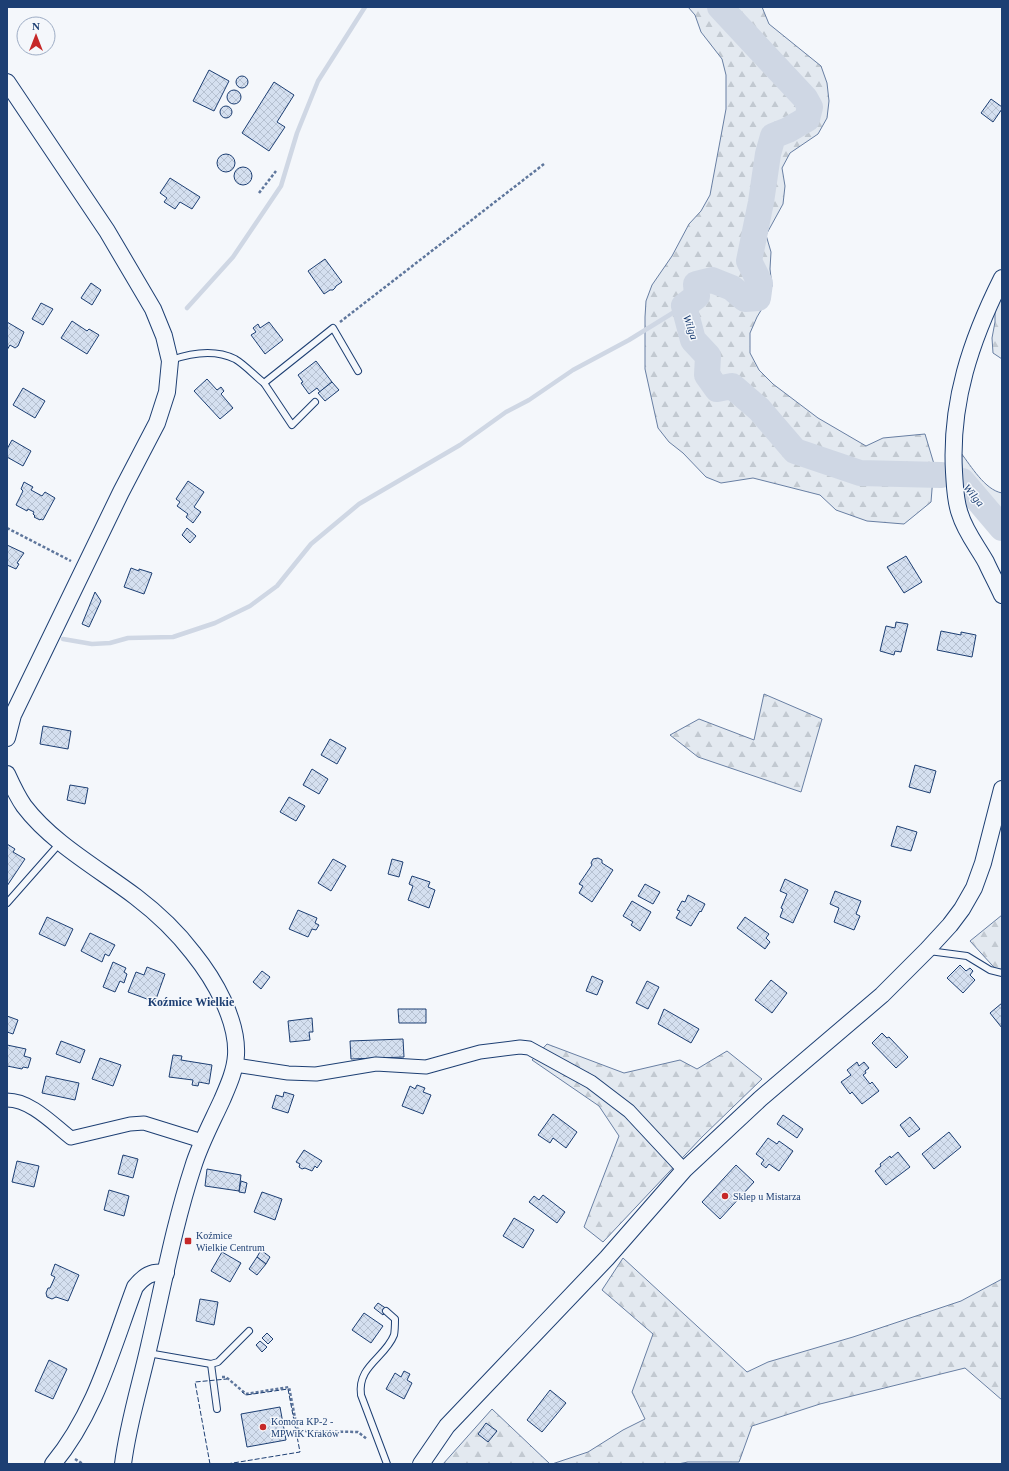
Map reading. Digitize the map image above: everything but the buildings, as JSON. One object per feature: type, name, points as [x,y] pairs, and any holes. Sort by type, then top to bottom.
[{"type":"street","points":[[7,82],[107,231],[153,309],[164,336],[170,361],[167,392],[156,424],[13,715],[7,738]]},
{"type":"street","points":[[1002,278],[987,308],[966,366],[956,412],[953,453],[954,488],[960,514],[1002,595]]},
{"type":"street","points":[[7,774],[11,790],[40,823],[61,842],[138,898],[184,941],[215,986],[225,1005],[232,1024],[236,1042],[235,1065],[230,1082],[202,1141],[184,1193],[148,1353],[126,1439],[123,1464]]},
{"type":"street","points":[[421,1464],[448,1426],[607,1258],[684,1170],[760,1099],[882,995],[950,925],[962,909],[974,888],[983,863],[1002,789]]},
{"type":"street","points":[[235,1065],[288,1074],[316,1074],[376,1064],[426,1066],[480,1052],[520,1047],[529,1048],[591,1082],[629,1111],[684,1170]]},
{"type":"street","points":[[7,1100],[27,1104],[71,1138],[130,1124],[144,1123],[202,1141]]},
{"type":"street","points":[[53,1464],[72,1440],[92,1403],[109,1363],[135,1287],[150,1273],[166,1273]]},
{"type":"lane","points":[[264,383],[333,328],[358,371]]},
{"type":"lane","points":[[170,361],[184,356],[200,353],[217,354],[235,359],[264,383],[292,425],[315,402]]},
{"type":"lane","points":[[7,903],[61,842]]},
{"type":"lane","points":[[927,950],[967,956],[990,970],[1002,973]]},
{"type":"lane","points":[[386,1311],[395,1319],[394,1335],[383,1352],[370,1366],[362,1378],[360,1386],[361,1395],[387,1464]]},
{"type":"lane","points":[[148,1353],[211,1364],[218,1362],[249,1331]]},
{"type":"lane","points":[[211,1364],[217,1409]]},
{"type":"path","points":[[333,328],[544,164]]},
{"type":"path","points":[[259,193],[276,171]]},
{"type":"path","points":[[7,528],[84,568]]},
{"type":"path","points":[[213,1378],[226,1377],[246,1394],[290,1387],[297,1428],[300,1431],[358,1432],[381,1450]]},
{"type":"green space","points":[[688,7],[762,7],[769,24],[821,66],[827,83],[829,101],[827,118],[818,134],[790,153],[782,168],[785,186],[783,204],[766,235],[771,252],[770,269],[772,286],[766,302],[750,333],[750,353],[759,370],[773,384],[818,418],[866,446],[883,438],[925,434],[934,464],[931,502],[904,524],[867,521],[836,510],[820,495],[753,478],[721,483],[706,477],[683,453],[669,442],[658,428],[645,369],[646,301],[652,285],[672,256],[689,224],[701,211],[710,195],[726,109],[726,75],[722,59],[701,32],[695,15]]},
{"type":"green space","points":[[1002,288],[1002,359],[993,353],[992,338],[995,322],[995,307]]},
{"type":"green space","points":[[961,453],[984,482],[996,491],[1002,493],[1002,538],[998,537],[980,519],[969,496],[962,472]]},
{"type":"green space","points":[[764,694],[822,719],[801,792],[698,757],[670,735],[699,719],[754,740]]},
{"type":"green space","points":[[1002,915],[1002,976],[970,941]]},
{"type":"green space","points":[[547,1044],[624,1073],[680,1060],[697,1069],[727,1051],[762,1079],[702,1137],[603,1242],[584,1227],[619,1136],[599,1106],[532,1060]]},
{"type":"green space","points":[[623,1258],[747,1372],[768,1362],[853,1337],[961,1301],[1002,1279],[1002,1400],[965,1368],[820,1404],[752,1426],[739,1462],[688,1462],[678,1464],[552,1464],[588,1452],[623,1430],[645,1419],[632,1392],[653,1334],[602,1290]]},
{"type":"green space","points":[[492,1409],[550,1464],[443,1464]]},
{"type":"waterway","points":[[187,308],[233,257],[281,186],[297,133],[318,81],[365,7]]},
{"type":"waterway","name":"Wilga","points":[[720,7],[805,98],[810,107],[807,119],[788,130],[773,136],[768,154],[761,202],[749,261],[760,283],[758,298],[745,299],[732,288],[712,280],[696,284],[697,296],[684,306],[693,340],[708,356],[707,375],[717,389],[732,386],[759,409],[795,451],[860,473],[941,475]]},
{"type":"waterway","points":[[63,639],[92,644],[110,643],[128,638],[173,637],[215,623],[250,606],[277,586],[311,544],[359,504],[460,445],[506,412],[529,400],[573,370],[629,340],[684,306]]},
{"type":"waterway","name":"Wilga","points":[[962,481],[1002,528]]},
{"type":"fence","points":[[210,1464],[195,1382],[227,1379]]},
{"type":"fence","points":[[227,1464],[300,1452],[288,1389],[246,1395],[242,1392]]},
{"type":"place","name":"Sklep u Mistarza","points":[[725,1196]]},
{"type":"place","name":"Koźmice Wielkie Centrum","points":[[188,1241]]},
{"type":"place","name":"Komora KP-2 - MPWiK Kraków","points":[[263,1427]]},
{"type":"district","name":"Koźmice Wielkie","points":[[191,1002]]}]
